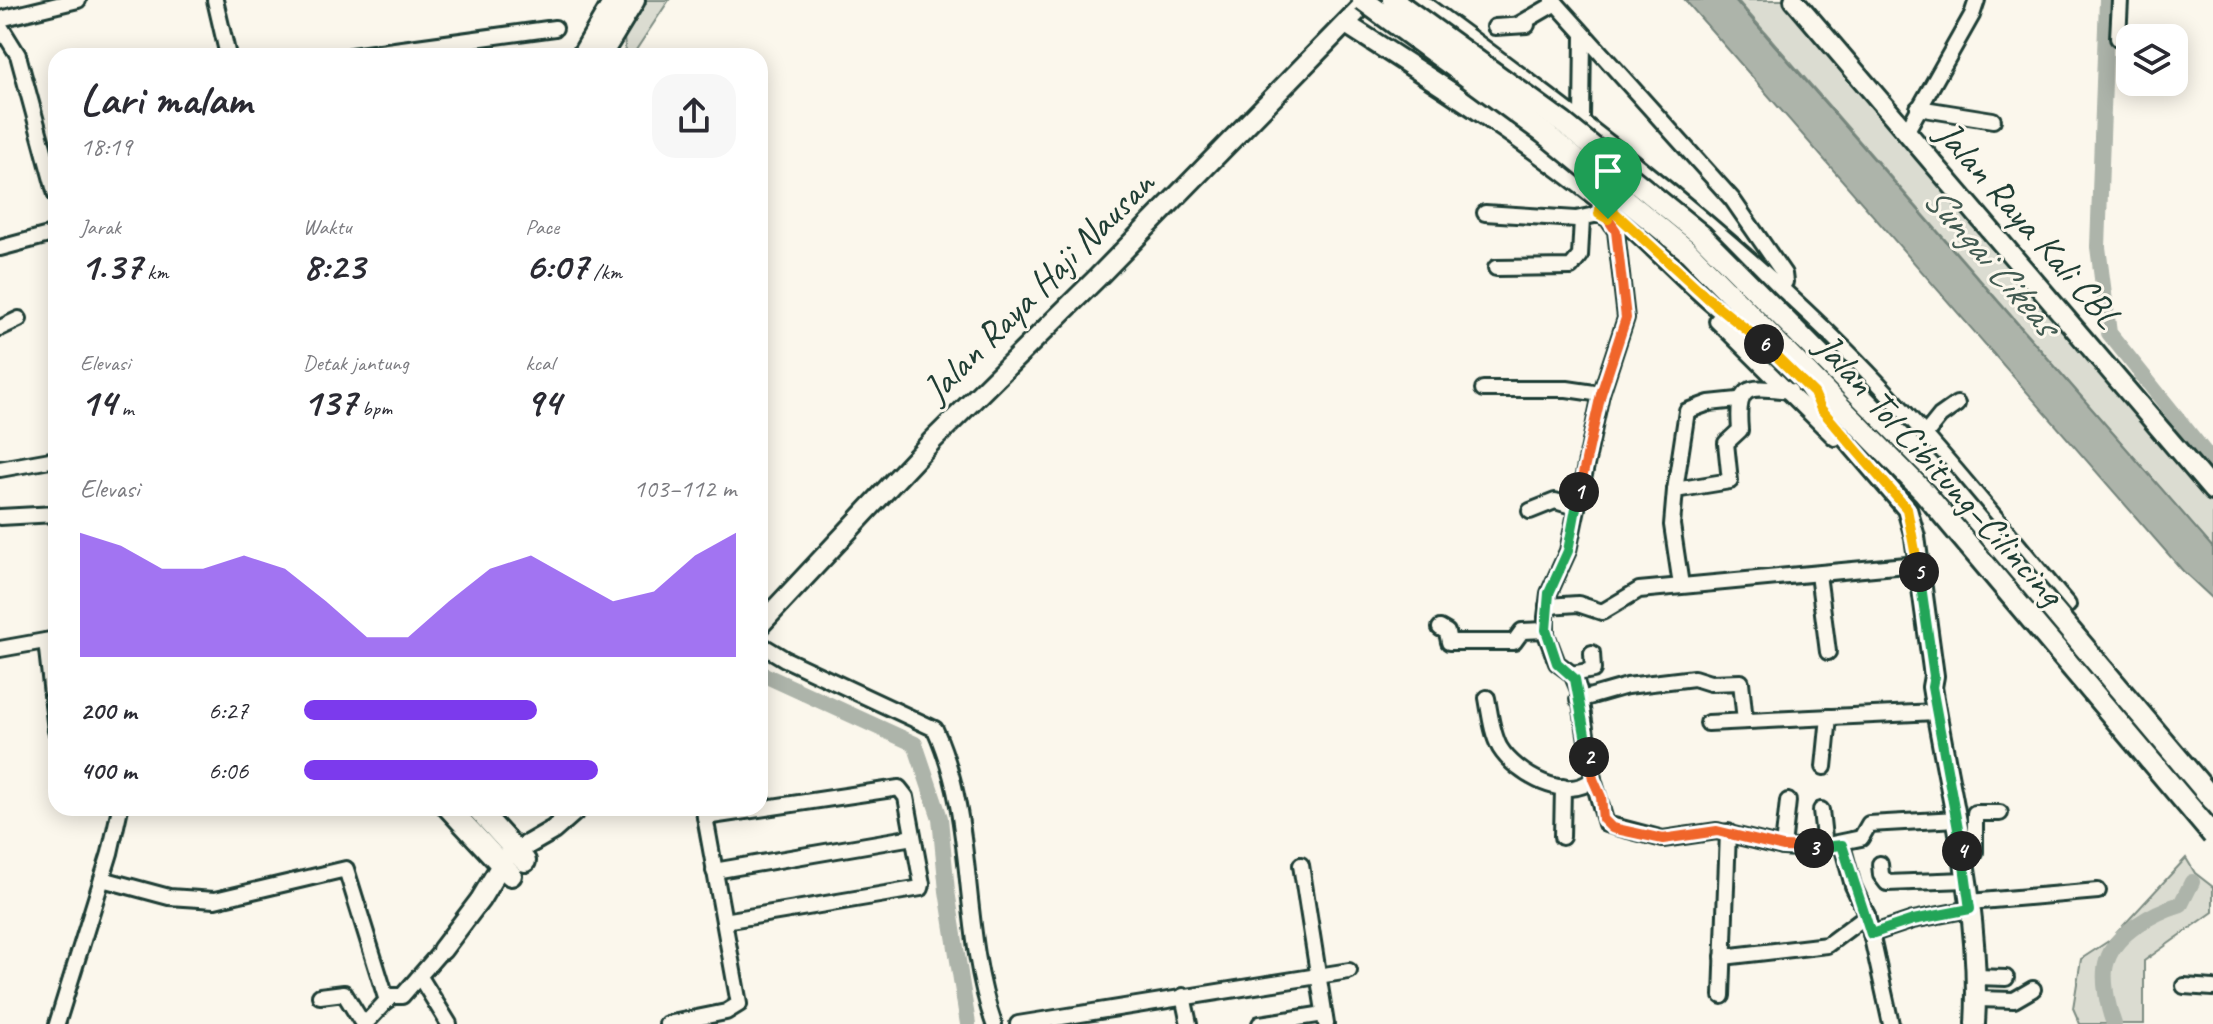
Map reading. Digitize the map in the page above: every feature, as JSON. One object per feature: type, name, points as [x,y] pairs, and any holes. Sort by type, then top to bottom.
[{"type":"highway","points":[[587,48],[615,0]]},
{"type":"highway","points":[[605,48],[634,0]]},
{"type":"highway","points":[[1348,0],[1425,43]]},
{"type":"highway","name":"Jalan Tol Cibitung–Cilincing","points":[[1366,0],[1544,133],[1699,262],[1924,492],[2213,835]]},
{"type":"highway","name":"Jalan Tol Cibitung–Cilincing","points":[[1393,0],[1563,123],[1701,235],[1943,480],[2213,800]]},
{"type":"highway","points":[[458,816],[513,862]]},
{"type":"highway","points":[[482,816],[513,862]]},
{"type":"main road","name":"Jalan Raya Haji Nausan","points":[[768,616],[933,440],[1346,24],[1366,0]]},
{"type":"main road","name":"Jalan Raya Kali CBL","points":[[1794,0],[2213,491]]},
{"type":"main road","points":[[1346,24],[1499,122],[1725,313],[1737,330],[1814,393],[1821,409],[1907,509],[1936,712],[1966,880],[1976,977],[1975,1024]]},
{"type":"main road","points":[[442,950],[513,862],[569,816]]},
{"type":"street","points":[[0,19],[78,0]]},
{"type":"street","points":[[215,0],[226,48]]},
{"type":"street","points":[[1419,0],[1582,118],[1780,288],[1847,352],[2068,605]]},
{"type":"street","points":[[1906,132],[1972,15],[1977,0]]},
{"type":"street","points":[[2119,24],[2120,0]]},
{"type":"street","points":[[1518,25],[1555,2],[1732,199],[1786,279],[1737,330],[1790,391],[1907,509]]},
{"type":"street","points":[[1495,27],[1537,24]]},
{"type":"street","points":[[0,26],[18,55],[48,130]]},
{"type":"street","points":[[429,48],[555,28]]},
{"type":"street","points":[[1582,118],[1583,35]]},
{"type":"street","points":[[1918,108],[1993,120]]},
{"type":"street","points":[[1485,213],[1582,219],[1601,208],[1616,231],[1626,318],[1601,394],[1568,551],[1553,582],[1547,606],[1546,630],[1557,663],[1572,674],[1593,779],[1601,797],[1603,819],[1612,828],[1663,839],[1705,831],[1728,832],[1783,847],[1842,845],[1863,837],[1869,824],[1957,819]]},
{"type":"street","points":[[1496,268],[1571,267],[1580,256],[1582,219]]},
{"type":"street","points":[[0,248],[48,235]]},
{"type":"street","points":[[1725,313],[1764,274]]},
{"type":"street","points":[[0,328],[19,319]]},
{"type":"street","points":[[1681,585],[1672,525],[1687,411],[1738,400],[1750,388],[1790,391]]},
{"type":"street","points":[[1483,389],[1567,389],[1601,394]]},
{"type":"street","points":[[1675,490],[1730,481],[1726,443],[1740,430],[1738,400]]},
{"type":"street","points":[[1923,437],[1940,416],[1957,404]]},
{"type":"street","points":[[0,469],[48,460]]},
{"type":"street","points":[[1530,511],[1555,501],[1575,507]]},
{"type":"street","points":[[0,517],[48,514]]},
{"type":"street","points":[[1547,606],[1578,604],[1602,612],[1630,593],[1681,585],[1917,564]]},
{"type":"street","points":[[1818,574],[1828,652]]},
{"type":"street","points":[[1440,628],[1447,632],[1449,642],[1514,642],[1522,631],[1546,630]]},
{"type":"street","points":[[0,649],[48,641]]},
{"type":"street","points":[[768,649],[935,729],[961,807],[982,980],[994,1024]]},
{"type":"street","points":[[1572,674],[1593,670],[1592,653]]},
{"type":"street","points":[[1578,700],[1627,686],[1694,678],[1710,683],[1741,682],[1745,721]]},
{"type":"street","points":[[1487,698],[1496,741],[1507,758],[1529,775],[1574,790],[1593,779]]},
{"type":"street","points":[[1708,723],[1936,712]]},
{"type":"street","points":[[1824,767],[1829,717]]},
{"type":"street","points":[[724,921],[921,888],[903,791],[894,787],[768,804]]},
{"type":"street","points":[[1562,837],[1563,787]]},
{"type":"street","points":[[1783,847],[1788,801]]},
{"type":"street","points":[[1821,810],[1825,847]]},
{"type":"street","points":[[1962,856],[1975,852],[1975,813],[2000,813]]},
{"type":"street","points":[[57,1024],[118,816]]},
{"type":"street","points":[[667,1024],[726,1012],[739,1004],[705,816]]},
{"type":"street","points":[[1722,996],[1728,832]]},
{"type":"street","points":[[714,871],[913,837]]},
{"type":"street","points":[[1842,845],[1853,886],[1867,915],[1891,1024]]},
{"type":"street","points":[[1880,864],[1887,883],[1966,880]]},
{"type":"street","points":[[1260,1024],[1325,1019],[1301,865]]},
{"type":"street","points":[[102,879],[169,897],[215,900],[346,869],[387,1001]]},
{"type":"street","points":[[1871,934],[1969,906],[2098,891]]},
{"type":"street","points":[[1723,957],[1827,945],[1867,915]]},
{"type":"street","points":[[320,996],[344,993],[364,1024],[387,1001],[402,996],[442,950]]},
{"type":"street","points":[[1018,1024],[1072,1019],[1183,996],[1349,971]]},
{"type":"street","points":[[1976,977],[2006,978]]},
{"type":"street","points":[[420,978],[447,1017]]},
{"type":"street","points":[[2184,986],[2213,988]]},
{"type":"street","points":[[1977,999],[2014,1000],[2033,989]]},
{"type":"street","points":[[1183,996],[1189,1024]]},
{"type":"shaded area","points":[[620,0],[669,0],[637,48],[625,48]]},
{"type":"shaded area","points":[[1685,0],[1735,0],[2213,548],[2213,599],[2183,571]]},
{"type":"shaded area","points":[[1737,0],[1794,0],[2213,499],[2213,548]]},
{"type":"shaded area","points":[[2186,858],[2195,873],[2213,887],[2213,912],[2144,961],[2144,1024],[2080,1024],[2073,1008],[2081,959],[2110,940]]},
{"type":"waterway","points":[[2107,0],[2098,247],[2109,333],[2213,463]]},
{"type":"waterway","points":[[768,677],[915,744],[940,818],[947,891],[968,1024]]},
{"type":"waterway","points":[[2114,1024],[2105,984],[2105,968],[2112,951],[2138,925],[2181,904],[2192,882]]},
{"type":"route","points":[[1602,201],[1710,300],[1778,356],[1814,393],[1821,409],[1907,509],[1915,537],[1934,676],[1932,687],[1970,909],[1913,920],[1871,934],[1842,845],[1808,849],[1783,847],[1717,831],[1663,839],[1612,828],[1603,819],[1601,797],[1593,779],[1578,700],[1579,690],[1572,674],[1557,663],[1546,634],[1546,617],[1549,593],[1568,551],[1601,394],[1626,318],[1616,231],[1608,219],[1599,214],[1602,201]]},
{"type":"water label","name":"Sungai Cikeas","points":[[1992,259]]}]
